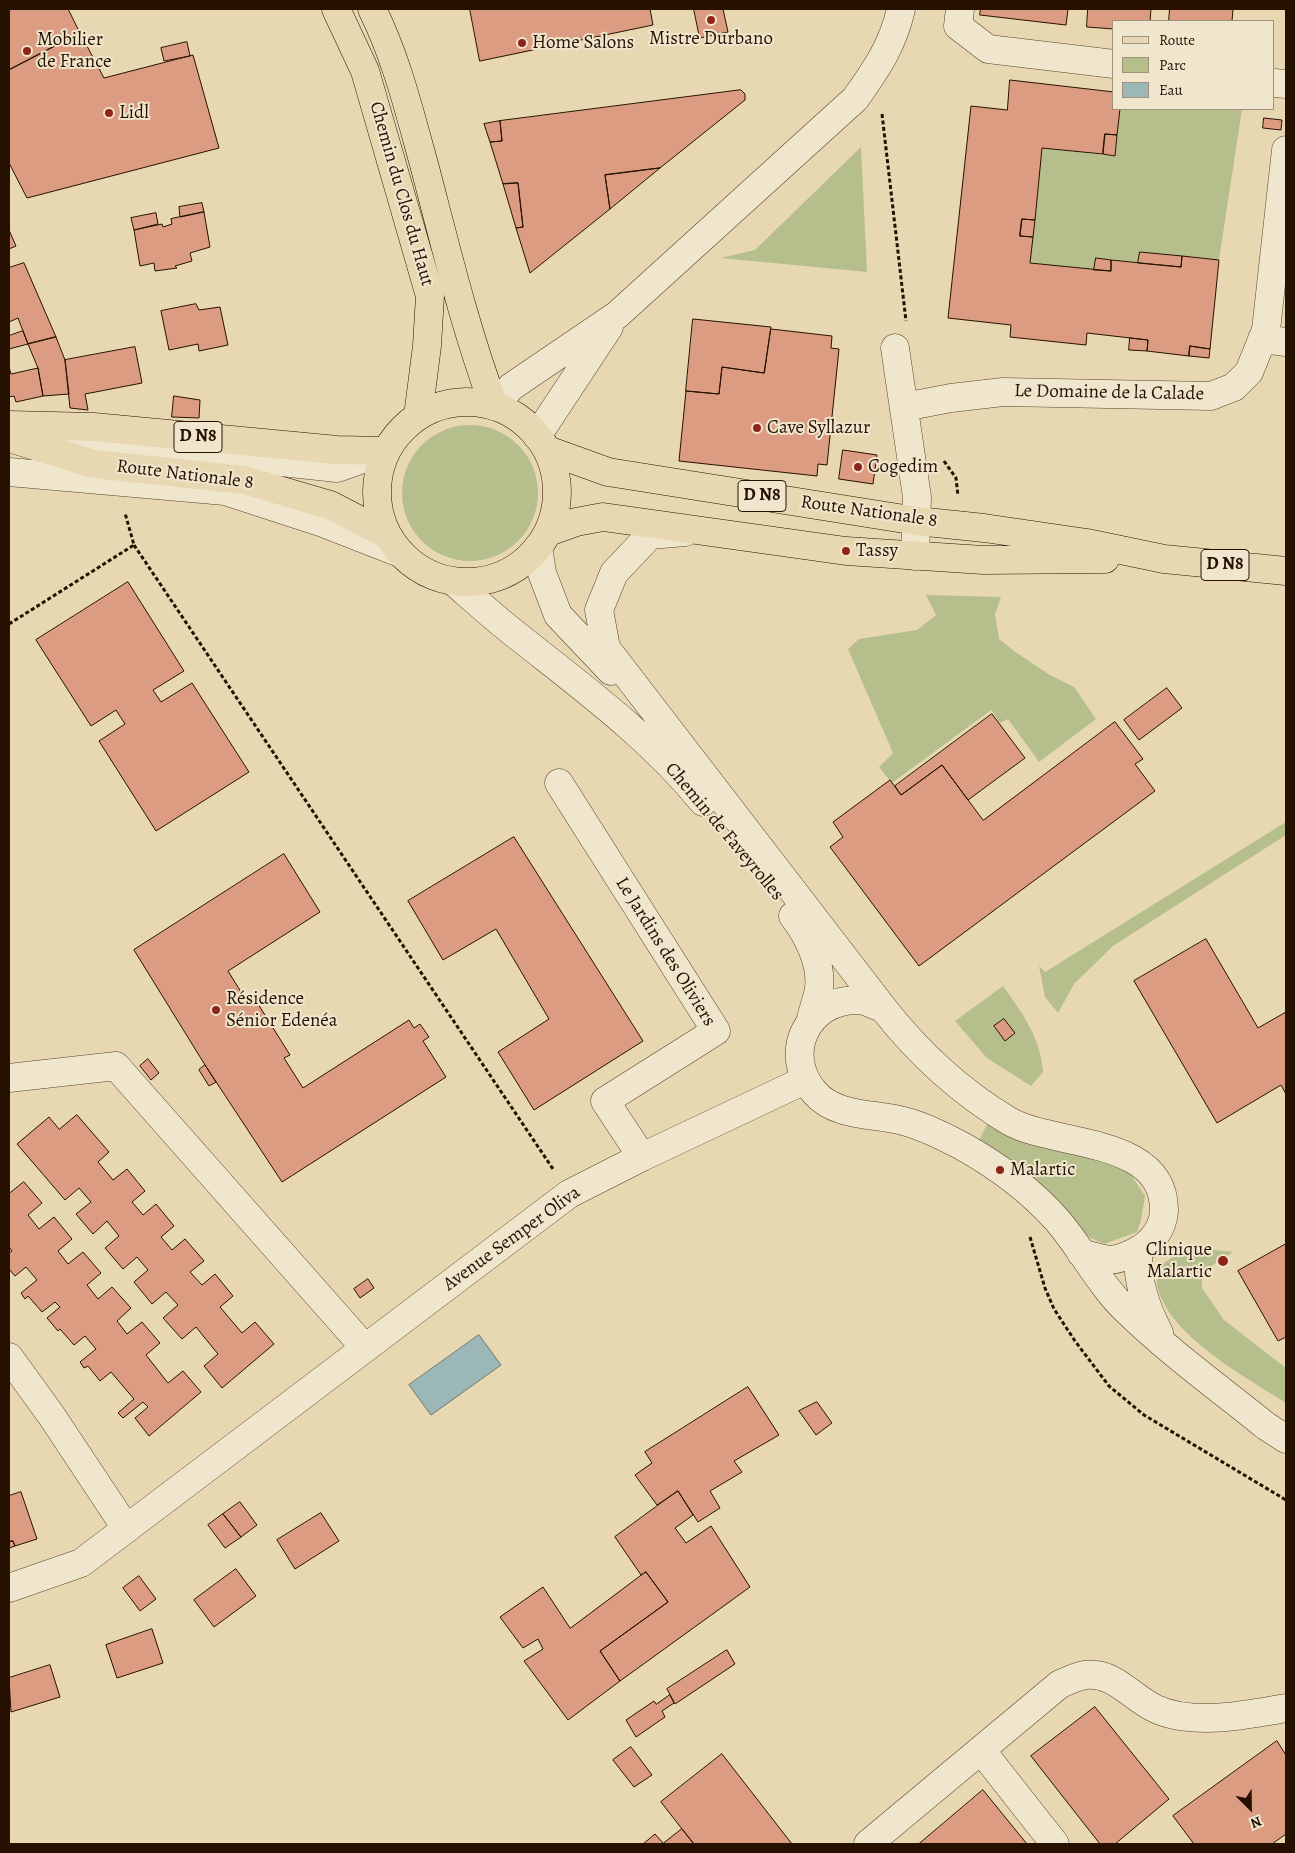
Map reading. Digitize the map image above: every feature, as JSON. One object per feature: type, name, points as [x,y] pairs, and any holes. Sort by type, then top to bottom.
[{"type":"main road","name":"Chemin du Clos du Haut","points":[[336,9],[365,72],[430,296],[428,346],[418,416]]},
{"type":"main road","name":"Chemin du Clos du Haut","points":[[372,9],[385,35],[409,108],[473,349],[494,406]]},
{"type":"main road","points":[[393,544],[379,514],[376,492],[378,471],[386,451],[400,432],[418,416],[442,406],[468,402],[494,406],[518,418],[542,443],[554,470],[557,490],[555,512],[543,539]]},
{"type":"main road","name":"Route Nationale 8","points":[[9,425],[94,427],[337,450],[386,451]]},
{"type":"main road","name":"Route Nationale 8","points":[[9,438],[94,464],[244,480],[330,505],[393,544],[415,567],[434,576],[454,582],[478,582],[501,576],[522,564],[543,539],[576,522],[602,517],[846,551],[983,560],[1164,559],[1286,571]]},
{"type":"main road","name":"Route Nationale 8","points":[[542,443],[608,472],[917,521],[984,528],[1087,543],[1164,559]]},
{"type":"street","points":[[494,406],[511,387],[617,315],[855,100],[895,34],[901,9]]},
{"type":"street","points":[[960,9],[958,26],[988,49],[1112,64]]},
{"type":"street","name":"Le Domaine de la Calade","points":[[904,407],[951,398],[1003,392],[1211,396],[1234,387],[1249,372],[1274,340],[1266,330],[1286,150]]},
{"type":"street","points":[[542,443],[617,315]]},
{"type":"street","points":[[901,339],[904,407],[917,497],[915,556]]},
{"type":"street","name":"D N8","points":[[9,459],[106,443],[337,468],[386,451]]},
{"type":"street","points":[[9,472],[225,491],[393,544]]},
{"type":"street","name":"Chemin de Faveyrolles","points":[[694,530],[650,535],[614,573],[599,610],[606,648],[910,1043],[959,1087],[1011,1122],[1048,1134],[1101,1146],[1134,1160],[1150,1172],[1158,1184],[1164,1202],[1164,1218],[1157,1235],[1138,1250],[1111,1261],[1081,1253]]},
{"type":"street","name":"Chemin de Faveyrolles","points":[[543,539],[542,573],[558,615],[672,735]]},
{"type":"street","name":"Chemin de Faveyrolles","points":[[454,582],[522,640],[607,706],[685,780],[798,921],[811,942],[819,988],[811,1019],[802,1038],[799,1057],[805,1080]]},
{"type":"street","name":"Le Jardins des Oliviers","points":[[559,782],[716,1031],[605,1101],[642,1156]]},
{"type":"street","points":[[811,1019],[823,1009],[839,1002],[860,1000],[883,1008]]},
{"type":"street","points":[[9,1078],[116,1066],[364,1348]]},
{"type":"street","points":[[805,1080],[816,1094],[830,1104],[848,1111],[907,1122],[962,1146],[1000,1170],[1057,1220],[1125,1310],[1266,1426],[1286,1439]]},
{"type":"street","name":"Avenue Semper Oliva","points":[[9,1588],[81,1563],[570,1194],[642,1156],[805,1080]]},
{"type":"street","points":[[1138,1250],[1141,1292],[1162,1342]]},
{"type":"street","points":[[9,1357],[126,1528]]},
{"type":"street","points":[[868,1844],[1060,1684],[1086,1675],[1109,1678],[1157,1710],[1189,1717],[1244,1716],[1286,1708]]},
{"type":"street","points":[[980,1750],[1055,1844]]},
{"type":"path","points":[[888,158],[901,339]]},
{"type":"path","points":[[123,509],[134,545],[570,1194]]},
{"type":"path","points":[[9,624],[134,545]]},
{"type":"path","points":[[1028,1229],[1044,1288],[1054,1309],[1075,1341],[1109,1386],[1144,1415],[1286,1500]]},
{"type":"green space","points":[[1120,110],[1242,110],[1219,260],[1140,252],[1138,263],[1096,258],[1094,270],[1030,263],[1042,148],[1115,156]]},
{"type":"green space","points":[[861,147],[867,272],[721,258],[755,250]]},
{"type":"green space","points":[[470,425],[496,430],[508,436],[518,445],[527,455],[533,467],[538,493],[533,519],[527,531],[518,541],[508,550],[496,556],[470,561],[444,556],[432,550],[422,541],[413,531],[407,519],[402,493],[407,467],[413,455],[422,445],[432,436],[444,430]]},
{"type":"green space","points":[[926,595],[1001,597],[995,614],[999,639],[1050,675],[1074,687],[1096,719],[1039,762],[1008,719],[1000,723],[991,710],[892,783],[879,767],[893,753],[848,649],[859,639],[917,630],[936,615]]},
{"type":"green space","points":[[1286,822],[1286,835],[1113,946],[1074,984],[1058,1013],[1045,997],[1039,966],[1045,972]]},
{"type":"green space","points":[[1003,986],[1029,1026],[1039,1048],[1043,1072],[1031,1086],[987,1058],[955,1021]]},
{"type":"green space","points":[[989,1121],[1105,1161],[1129,1172],[1145,1196],[1137,1232],[1104,1244],[1089,1237],[977,1144]]},
{"type":"green space","points":[[1187,1247],[1233,1252],[1202,1272],[1202,1288],[1224,1320],[1286,1368],[1286,1403],[1231,1368],[1192,1338],[1176,1321],[1164,1304],[1157,1285],[1160,1266]]},
{"type":"water","points":[[479,1335],[501,1365],[431,1415],[409,1385]]},
{"type":"building","name":"Mobilier de France","points":[[9,9],[68,9],[80,33],[9,70]]},
{"type":"building","name":"Home Salons","points":[[470,9],[650,9],[653,25],[480,61]]},
{"type":"building","name":"Mistre Durbano","points":[[694,9],[723,9],[728,32],[700,38]]},
{"type":"building","points":[[981,9],[1068,9],[1066,25],[980,15]]},
{"type":"building","points":[[1088,9],[1151,9],[1150,20],[1112,20],[1112,29],[1087,27]]},
{"type":"building","points":[[1170,9],[1233,9],[1232,20],[1169,20]]},
{"type":"building","name":"Lidl","points":[[80,33],[104,78],[193,55],[219,148],[27,198],[9,163],[9,70]]},
{"type":"building","points":[[187,42],[190,56],[164,61],[161,48]]},
{"type":"building","points":[[1010,80],[1112,92],[1112,110],[1120,110],[1117,135],[1105,134],[1103,154],[1042,148],[1035,220],[1022,219],[1020,236],[1033,237],[1030,263],[1111,271],[1111,260],[1181,267],[1182,256],[1219,260],[1210,349],[1190,346],[1189,356],[1147,351],[1148,340],[1087,333],[1086,345],[1010,337],[1011,325],[948,318],[971,106],[1007,110]]},
{"type":"building","points":[[741,90],[745,94],[745,100],[660,168],[605,175],[610,209],[530,273],[516,228],[523,227],[518,183],[503,184],[490,142],[502,141],[500,121]]},
{"type":"building","points":[[1264,118],[1282,120],[1281,130],[1263,128]]},
{"type":"building","points":[[500,121],[502,141],[490,142],[484,124]]},
{"type":"building","points":[[1105,134],[1117,135],[1115,156],[1103,154]]},
{"type":"building","points":[[660,168],[610,209],[605,175]]},
{"type":"building","points":[[518,183],[523,227],[516,228],[503,184]]},
{"type":"building","points":[[202,203],[204,212],[180,217],[179,207]]},
{"type":"building","points":[[204,212],[210,247],[190,253],[192,261],[175,266],[177,268],[155,271],[154,263],[140,266],[134,230],[162,224],[163,227],[172,224],[171,219]]},
{"type":"building","points":[[156,213],[158,224],[134,230],[131,218]]},
{"type":"building","points":[[1022,219],[1035,220],[1033,237],[1020,236]]},
{"type":"building","points":[[9,230],[16,246],[9,249]]},
{"type":"building","points":[[1140,252],[1182,256],[1181,267],[1138,263]]},
{"type":"building","points":[[1096,258],[1111,260],[1111,271],[1094,270]]},
{"type":"building","points":[[24,263],[56,337],[28,344],[18,318],[9,322],[9,268]]},
{"type":"building","points":[[196,304],[199,310],[220,307],[228,345],[199,351],[198,344],[169,350],[161,311]]},
{"type":"building","points":[[693,319],[771,327],[764,373],[722,367],[719,394],[686,391]]},
{"type":"building","name":"Cave Syllazur","points":[[771,329],[832,336],[831,348],[839,349],[827,465],[818,464],[817,476],[679,461],[686,391],[719,394],[722,367],[764,373]]},
{"type":"building","points":[[23,331],[28,344],[9,349],[9,336]]},
{"type":"building","points":[[56,337],[65,360],[69,394],[43,396],[38,368],[28,344]]},
{"type":"building","points":[[1130,338],[1148,340],[1147,351],[1129,350]]},
{"type":"building","points":[[1190,346],[1210,349],[1209,358],[1189,356]]},
{"type":"building","points":[[135,347],[142,383],[85,394],[88,410],[70,408],[65,360]]},
{"type":"building","points":[[9,367],[11,374],[38,368],[43,396],[16,402],[14,396],[9,397]]},
{"type":"building","points":[[174,396],[200,400],[199,418],[172,417]]},
{"type":"building","name":"Cogedim","points":[[843,450],[877,455],[873,484],[839,479]]},
{"type":"building","points":[[128,582],[184,671],[153,690],[161,702],[192,683],[249,772],[156,831],[99,741],[125,724],[116,710],[91,726],[36,640]]},
{"type":"building","points":[[1167,688],[1182,708],[1139,740],[1124,720]]},
{"type":"building","points":[[992,714],[1025,758],[968,800],[942,765],[901,795],[895,786]]},
{"type":"building","points":[[1115,722],[1143,759],[1135,764],[1155,791],[919,966],[830,847],[843,837],[833,822],[890,780],[901,795],[942,765],[983,820]]},
{"type":"building","points":[[514,837],[643,1041],[534,1110],[498,1052],[549,1019],[496,929],[443,960],[408,901]]},
{"type":"building","name":"Résidence Sénior Edenéa","points":[[284,854],[320,912],[228,971],[246,1000],[253,996],[290,1055],[284,1058],[303,1088],[409,1020],[414,1028],[420,1024],[429,1037],[423,1041],[446,1077],[282,1182],[205,1065],[134,950]]},
{"type":"building","points":[[1206,939],[1258,1028],[1286,1012],[1286,1094],[1281,1085],[1217,1123],[1134,981]]},
{"type":"building","points":[[1004,1019],[1015,1033],[1005,1041],[994,1026]]},
{"type":"building","points":[[148,1059],[159,1073],[151,1080],[140,1066]]},
{"type":"building","points":[[205,1065],[216,1082],[209,1086],[199,1070]]},
{"type":"building","points":[[77,1115],[109,1152],[98,1162],[113,1180],[127,1169],[145,1191],[132,1202],[143,1215],[156,1204],[174,1226],[161,1237],[172,1250],[185,1239],[204,1261],[190,1272],[202,1285],[215,1274],[233,1296],[220,1307],[242,1333],[255,1322],[274,1344],[222,1388],[204,1366],[218,1354],[196,1327],[182,1339],[163,1318],[178,1305],[166,1292],[152,1304],[134,1282],[148,1270],[137,1257],[123,1269],[105,1248],[119,1236],[107,1221],[93,1234],[76,1214],[91,1202],[79,1188],[65,1200],[17,1144],[49,1117],[59,1129]]},
{"type":"building","points":[[24,1182],[42,1203],[28,1215],[39,1229],[54,1217],[72,1239],[58,1251],[68,1264],[83,1252],[101,1273],[87,1285],[98,1299],[112,1287],[131,1308],[117,1321],[127,1334],[142,1322],[160,1343],[146,1355],[168,1383],[183,1371],[201,1392],[149,1436],[135,1418],[148,1407],[143,1402],[123,1418],[118,1413],[134,1399],[111,1372],[100,1381],[88,1366],[84,1368],[80,1362],[96,1349],[85,1336],[74,1345],[60,1329],[58,1331],[47,1318],[60,1307],[55,1302],[42,1312],[28,1296],[25,1299],[21,1293],[37,1280],[26,1267],[15,1276],[9,1269],[9,1253],[12,1251],[9,1247],[9,1194]]},
{"type":"building","points":[[1286,1244],[1286,1337],[1278,1341],[1238,1271]]},
{"type":"building","points":[[368,1279],[374,1288],[360,1298],[354,1289]]},
{"type":"building","points":[[748,1387],[779,1435],[734,1461],[742,1472],[710,1491],[720,1508],[698,1522],[678,1491],[657,1505],[635,1475],[652,1463],[645,1452]]},
{"type":"building","points":[[817,1402],[832,1423],[816,1435],[799,1411]]},
{"type":"building","points":[[678,1491],[693,1515],[675,1528],[686,1543],[711,1526],[750,1587],[620,1681],[600,1651],[668,1602],[646,1572],[641,1575],[615,1537]]},
{"type":"building","points":[[21,1492],[37,1539],[15,1546],[13,1541],[9,1542],[9,1496]]},
{"type":"building","points":[[240,1502],[257,1525],[241,1537],[223,1514]]},
{"type":"building","points":[[321,1513],[339,1541],[295,1569],[277,1540]]},
{"type":"building","points":[[223,1514],[241,1537],[225,1548],[208,1525]]},
{"type":"building","points":[[13,1541],[15,1546],[9,1548],[9,1542]]},
{"type":"building","points":[[236,1569],[256,1596],[214,1627],[194,1600]]},
{"type":"building","points":[[646,1572],[668,1602],[600,1651],[620,1681],[568,1720],[524,1661],[543,1649],[538,1639],[523,1648],[500,1617],[543,1587],[570,1628]]},
{"type":"building","points":[[139,1576],[156,1599],[140,1611],[123,1588]]},
{"type":"building","points":[[152,1629],[163,1663],[117,1678],[106,1645]]},
{"type":"building","points":[[727,1650],[735,1664],[675,1704],[667,1689]]},
{"type":"building","points":[[50,1665],[60,1697],[11,1712],[9,1678]]},
{"type":"building","points":[[670,1695],[674,1703],[662,1711],[665,1717],[636,1737],[626,1720],[654,1701],[656,1704]]},
{"type":"building","points":[[1095,1707],[1169,1799],[1115,1844],[1100,1844],[1031,1756]]},
{"type":"building","points":[[1277,1741],[1286,1755],[1286,1834],[1272,1844],[1194,1844],[1173,1816]]},
{"type":"building","points":[[631,1747],[652,1775],[634,1787],[613,1760]]},
{"type":"building","points":[[722,1754],[792,1844],[694,1844],[661,1802]]},
{"type":"building","points":[[983,1790],[1027,1844],[919,1844]]},
{"type":"building","points":[[682,1829],[694,1844],[643,1844],[655,1834],[663,1843]]},
{"type":"place","name":"Mistre Durbano","points":[[711,20]]},
{"type":"place","name":"Home Salons","points":[[522,43]]},
{"type":"place","name":"Mobilier de France","points":[[27,51]]},
{"type":"place","name":"Lidl","points":[[109,113]]},
{"type":"place","name":"Cave Syllazur","points":[[757,428]]},
{"type":"place","name":"Cogedim","points":[[858,467]]},
{"type":"place","name":"Tassy","points":[[846,551]]},
{"type":"place","name":"Résidence Sénior Edenéa","points":[[216,1010]]},
{"type":"place","name":"Malartic","points":[[1000,1170]]},
{"type":"place","name":"Clinique Malartic","points":[[1223,1261]]}]
